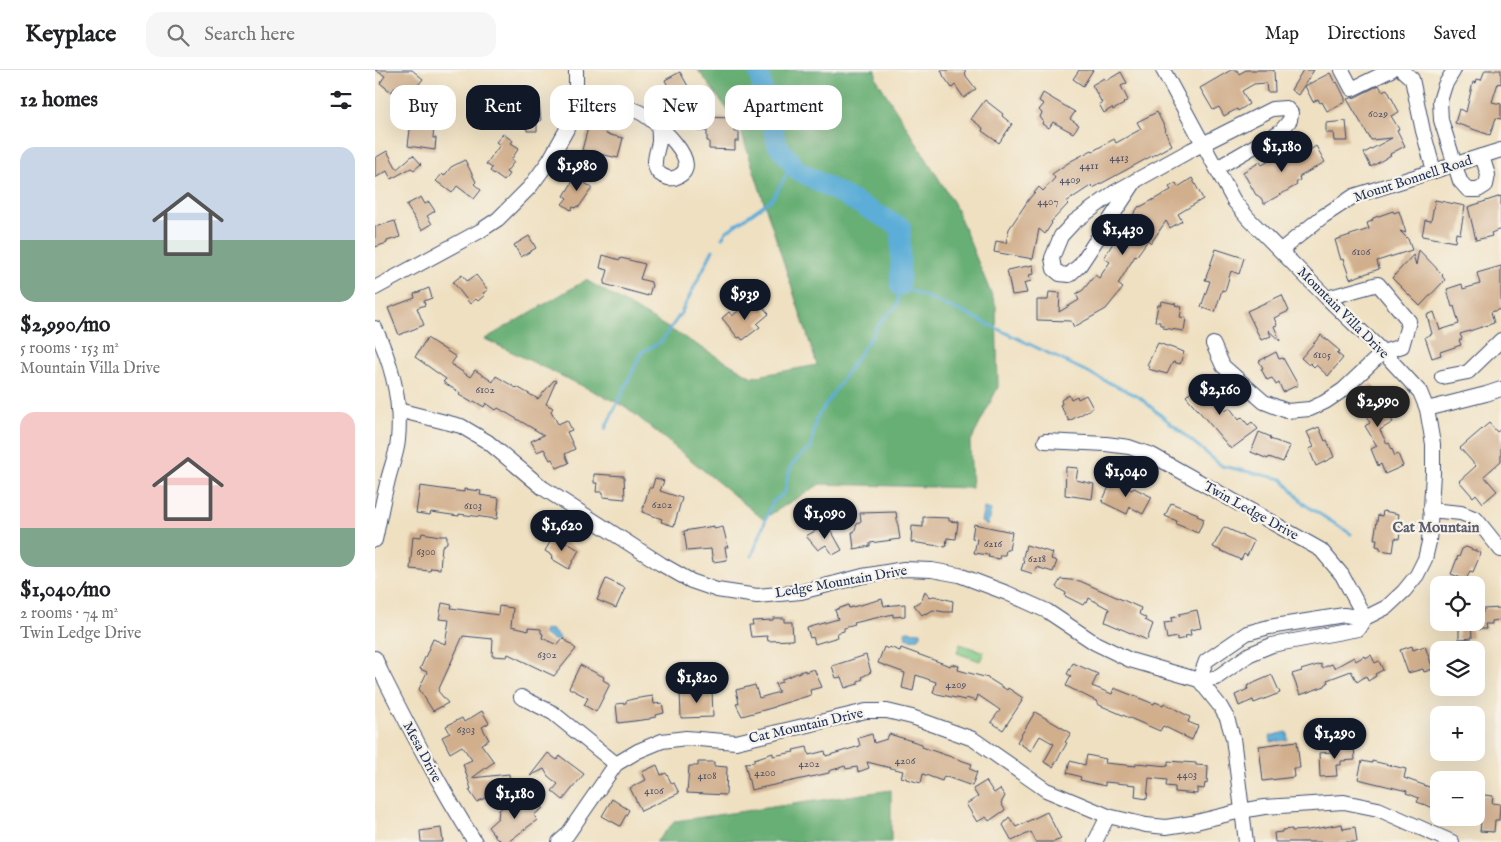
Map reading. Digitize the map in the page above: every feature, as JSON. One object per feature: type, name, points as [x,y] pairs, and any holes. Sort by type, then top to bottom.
[{"type":"street","points":[[576,70],[576,85]]},
{"type":"street","name":"Mountain Villa Drive","points":[[1163,70],[1234,201],[1248,218],[1383,352],[1420,392],[1427,409],[1433,444],[1429,542],[1425,559],[1417,575],[1404,592],[1387,607],[1365,618],[1358,628],[1272,645],[1250,654],[1216,678],[1199,680]]},
{"type":"street","points":[[1342,70],[1352,89],[1391,70]]},
{"type":"street","points":[[1402,70],[1412,79],[1434,171]]},
{"type":"street","points":[[1454,70],[1445,85],[1440,101],[1441,120],[1460,181],[1468,190],[1478,190],[1485,185],[1488,175],[1482,156]]},
{"type":"street","points":[[1136,180],[1079,265],[1069,275],[1060,274],[1054,269],[1052,258],[1061,236],[1074,222],[1115,192],[1136,180],[1204,144],[1272,110],[1286,108],[1291,113],[1290,120],[1281,131],[1217,168]]},
{"type":"street","points":[[375,288],[480,231],[498,219],[529,187],[549,161],[566,130]]},
{"type":"street","name":"Mount Bonnell Road","points":[[1281,250],[1322,217],[1355,196],[1501,150]]},
{"type":"street","points":[[1213,344],[1223,366],[1264,402],[1287,411],[1310,409],[1343,390],[1383,352],[1402,346],[1409,321],[1378,284],[1327,298]]},
{"type":"street","points":[[375,328],[394,375],[399,425],[398,442],[381,484],[375,540]]},
{"type":"street","points":[[1441,377],[1468,372],[1501,340]]},
{"type":"street","points":[[1427,409],[1486,394],[1501,388]]},
{"type":"street","name":"Ledge Mountain Drive","points":[[398,410],[461,426],[488,442],[543,488],[661,564],[691,581],[708,587],[757,596],[801,592],[863,576],[904,569],[932,570],[959,575],[1007,593],[1047,611],[1095,643],[1130,660],[1199,680]]},
{"type":"street","name":"Twin Ledge Drive","points":[[1045,441],[1129,447],[1152,455],[1321,550],[1342,575],[1365,618]]},
{"type":"street","points":[[1430,510],[1461,513],[1475,519],[1500,545]]},
{"type":"street","points":[[1246,842],[1233,738],[1227,718],[1220,706],[1199,680],[1206,661],[1247,633],[1269,627],[1344,615],[1365,618]]},
{"type":"street","name":"Mesa Drive","points":[[375,658],[432,770],[475,842]]},
{"type":"street","points":[[521,697],[553,713],[616,764]]},
{"type":"street","name":"Cat Mountain Drive","points":[[559,842],[567,835],[616,764],[637,751],[663,741],[686,738],[736,742],[866,711],[887,710],[973,739],[1046,790],[1108,816],[1146,825],[1167,827],[1264,807],[1344,802],[1378,809],[1452,842]]},
{"type":"street","points":[[1095,842],[1108,816]]},
{"type":"green space","points":[[698,70],[876,70],[876,78],[954,203],[996,306],[998,387],[970,443],[972,488],[820,484],[763,519],[626,407],[485,339],[586,280],[752,377],[817,365],[741,130],[842,130],[842,85],[725,85],[725,106],[715,93],[715,85],[709,85]]},
{"type":"green space","points":[[960,644],[984,652],[980,661],[957,653]]},
{"type":"green space","points":[[891,790],[891,842],[656,842],[675,821]]},
{"type":"water","points":[[984,508],[991,510],[988,524],[986,525],[981,522]]},
{"type":"water","points":[[544,629],[552,630],[560,638],[556,641],[544,635]]},
{"type":"water","points":[[905,632],[921,632],[921,635],[917,639],[908,639]]},
{"type":"water","points":[[1287,732],[1288,740],[1271,742],[1270,736]]},
{"type":"building","points":[[375,70],[412,70],[423,79],[418,85],[390,85],[390,91],[380,83],[385,76]]},
{"type":"building","points":[[941,70],[965,70],[966,76],[976,89],[964,98],[955,85],[952,88]]},
{"type":"building","points":[[1079,70],[1093,70],[1083,86],[1073,79]]},
{"type":"building","points":[[1231,70],[1237,70],[1239,74],[1246,70],[1274,70],[1275,92],[1267,92],[1266,83],[1254,84],[1242,91],[1249,104],[1238,111],[1237,109],[1224,116],[1219,107],[1213,110],[1200,88]]},
{"type":"building","points":[[1303,70],[1314,70],[1298,95],[1291,90]]},
{"type":"building","points":[[1485,70],[1501,70],[1501,84],[1498,83],[1492,102],[1501,104],[1501,119],[1496,118],[1490,135],[1455,123],[1459,109],[1466,112],[1473,82],[1476,83],[1477,79],[1481,80]]},
{"type":"building","points":[[680,72],[687,85],[667,85],[665,80]]},
{"type":"building","points":[[1121,72],[1127,83],[1121,86],[1128,100],[1113,110],[1112,108],[1104,113],[1099,104],[1102,103],[1092,85],[1104,78],[1106,81]]},
{"type":"building","points":[[1330,73],[1335,83],[1337,82],[1345,102],[1327,111],[1318,99],[1313,102],[1305,86]]},
{"type":"building","points":[[1379,85],[1382,91],[1387,89],[1399,112],[1391,116],[1399,129],[1397,130],[1405,146],[1371,167],[1364,153],[1392,138],[1371,140],[1347,99],[1356,97]]},
{"type":"building","points":[[1043,93],[1075,112],[1070,119],[1079,125],[1073,133],[1053,122],[1049,128],[1042,124],[1043,121],[1040,117],[1042,113],[1039,110],[1044,104],[1039,101]]},
{"type":"building","points":[[985,100],[1012,124],[999,143],[982,131],[983,128],[971,119]]},
{"type":"building","points":[[1157,112],[1172,145],[1093,188],[1092,185],[1066,202],[1068,204],[1051,222],[1045,234],[1039,229],[1033,259],[994,252],[996,241],[1006,243],[1009,229],[1029,199],[1039,187],[1043,191],[1055,178],[1052,174],[1092,150],[1114,139],[1116,143],[1141,129],[1137,122]]},
{"type":"building","points":[[715,117],[725,118],[725,130],[739,132],[739,141],[735,141],[735,150],[709,149],[707,131],[697,131],[715,130]]},
{"type":"building","points":[[1346,121],[1348,141],[1334,141],[1333,133],[1326,133],[1326,123]]},
{"type":"building","points":[[410,130],[434,130],[433,138],[436,138],[435,150],[408,146]]},
{"type":"building","points":[[587,130],[607,130],[606,134],[623,138],[618,158],[582,150]]},
{"type":"building","points":[[503,134],[513,141],[511,143],[519,148],[511,160],[514,162],[506,172],[509,174],[504,181],[490,171],[492,168],[486,164],[500,145],[496,142]]},
{"type":"building","points":[[1316,146],[1325,162],[1299,177],[1300,180],[1296,183],[1297,185],[1264,204],[1261,198],[1256,195],[1243,172],[1260,162],[1262,165],[1275,158],[1277,163],[1304,148],[1308,147],[1310,150]]},
{"type":"building","points":[[387,151],[397,169],[413,155],[421,164],[414,170],[411,168],[391,179],[387,171],[375,178],[375,158]]},
{"type":"building","points":[[465,160],[476,182],[474,184],[481,190],[474,199],[457,186],[452,193],[436,181],[442,174],[444,176],[451,167]]},
{"type":"building","points":[[579,171],[588,178],[585,183],[592,188],[579,207],[573,207],[571,210],[562,204],[567,198],[564,196]]},
{"type":"building","points":[[1192,178],[1203,199],[1178,214],[1182,221],[1170,228],[1166,221],[1151,243],[1148,240],[1135,256],[1118,284],[1123,288],[1106,309],[1074,327],[1071,321],[1037,320],[1037,300],[1048,300],[1049,292],[1060,293],[1059,312],[1079,300],[1076,294],[1083,290],[1095,275],[1099,278],[1110,262],[1104,258],[1120,231],[1128,237],[1138,223],[1131,218],[1139,206],[1171,190],[1169,187],[1176,183],[1178,187]]},
{"type":"building","points":[[1501,196],[1501,229],[1491,233],[1492,236],[1476,240],[1468,207]]},
{"type":"building","points":[[421,197],[425,204],[429,202],[435,211],[427,216],[432,224],[422,230],[406,205]]},
{"type":"building","points":[[1435,200],[1465,206],[1460,234],[1456,233],[1455,242],[1422,236],[1425,220],[1431,221]]},
{"type":"building","points":[[1393,211],[1394,213],[1399,211],[1406,233],[1400,231],[1408,239],[1412,250],[1377,261],[1379,269],[1350,279],[1343,259],[1341,260],[1335,240],[1369,229],[1367,223],[1372,221],[1373,218]]},
{"type":"building","points":[[395,221],[400,237],[375,247],[375,227]]},
{"type":"building","points":[[529,236],[536,248],[521,257],[514,245]]},
{"type":"building","points":[[1216,249],[1244,258],[1239,274],[1231,271],[1225,291],[1222,290],[1215,312],[1201,307],[1210,281],[1205,280]]},
{"type":"building","points":[[1419,250],[1443,275],[1445,280],[1420,306],[1392,278],[1413,255],[1416,265]]},
{"type":"building","points":[[603,255],[645,264],[640,279],[651,282],[649,295],[604,284],[608,270],[600,268]]},
{"type":"building","points":[[1033,265],[1034,274],[1029,275],[1031,281],[1024,283],[1027,293],[1012,295],[1007,270]]},
{"type":"building","points":[[1501,266],[1501,309],[1491,312],[1494,323],[1460,334],[1462,339],[1459,340],[1461,345],[1440,352],[1441,355],[1432,358],[1425,337],[1432,334],[1427,315],[1434,312],[1440,330],[1459,324],[1447,289],[1462,284],[1463,289],[1480,284],[1477,273]]},
{"type":"building","points":[[462,275],[467,281],[476,275],[488,290],[483,293],[485,295],[478,301],[476,299],[470,304],[453,282]]},
{"type":"building","points":[[429,288],[432,298],[424,301],[425,305],[417,308],[424,325],[399,335],[388,308],[415,298],[414,294]]},
{"type":"building","points":[[1282,295],[1289,311],[1274,318],[1277,325],[1274,326],[1280,341],[1268,330],[1271,336],[1261,340],[1247,311]]},
{"type":"building","points":[[1162,301],[1182,307],[1180,317],[1186,318],[1184,331],[1163,328],[1160,322],[1155,321],[1158,305],[1161,305]]},
{"type":"building","points":[[760,304],[769,314],[757,324],[760,327],[743,340],[740,337],[738,338],[722,318],[729,312],[732,316],[743,307],[748,314]]},
{"type":"building","points":[[1321,335],[1340,351],[1337,353],[1343,358],[1328,376],[1316,365],[1314,367],[1310,363],[1309,365],[1301,358]]},
{"type":"building","points":[[427,338],[456,357],[451,364],[470,377],[475,370],[493,382],[496,376],[538,399],[554,380],[556,381],[546,404],[553,408],[551,411],[558,424],[567,420],[572,430],[567,432],[575,449],[565,454],[569,463],[557,468],[544,449],[537,452],[531,441],[544,435],[498,408],[496,410],[486,403],[484,407],[474,401],[473,403],[443,382],[446,379],[415,357]]},
{"type":"building","points":[[1158,343],[1184,352],[1180,364],[1173,362],[1167,374],[1148,369],[1149,366],[1147,365]]},
{"type":"building","points":[[1276,352],[1279,359],[1283,358],[1298,385],[1283,392],[1279,383],[1276,385],[1272,378],[1267,380],[1259,361]]},
{"type":"building","points":[[1199,383],[1204,389],[1206,387],[1208,389],[1213,384],[1222,393],[1215,400],[1225,411],[1230,408],[1239,420],[1242,417],[1248,425],[1252,422],[1258,429],[1231,449],[1186,396]]},
{"type":"building","points":[[1372,384],[1393,422],[1380,430],[1395,456],[1398,454],[1403,466],[1385,474],[1381,464],[1378,466],[1371,449],[1377,446],[1365,426],[1370,423],[1354,394]]},
{"type":"building","points":[[1069,395],[1071,399],[1077,396],[1078,399],[1086,395],[1093,408],[1069,421],[1060,405],[1062,404],[1061,400]]},
{"type":"building","points":[[1489,423],[1497,432],[1501,429],[1501,461],[1484,476],[1497,491],[1483,503],[1476,494],[1473,497],[1459,481],[1476,466],[1460,448]]},
{"type":"building","points":[[1319,427],[1334,457],[1316,466],[1309,449],[1314,447],[1307,432]]},
{"type":"building","points":[[1259,432],[1271,437],[1270,439],[1290,446],[1283,462],[1269,457],[1268,459],[1251,452]]},
{"type":"building","points":[[1066,467],[1078,468],[1076,480],[1094,484],[1092,499],[1065,495]]},
{"type":"building","points":[[594,474],[624,476],[625,499],[603,497],[603,492],[596,492],[597,483],[594,483]]},
{"type":"building","points":[[655,478],[664,481],[660,491],[682,498],[674,526],[661,522],[662,519],[642,512],[649,488],[652,488]]},
{"type":"building","points":[[1112,480],[1152,497],[1143,514],[1130,507],[1127,514],[1102,502]]},
{"type":"building","points":[[420,486],[464,492],[464,489],[481,491],[480,495],[499,498],[497,519],[459,514],[459,516],[431,512],[430,515],[416,513]]},
{"type":"building","points":[[1171,503],[1198,514],[1197,516],[1204,519],[1198,533],[1176,524],[1177,521],[1165,516]]},
{"type":"building","points":[[1383,511],[1399,514],[1397,526],[1401,527],[1399,539],[1395,538],[1393,552],[1380,550],[1380,547],[1376,546],[1377,539],[1374,539],[1378,515],[1382,516]]},
{"type":"building","points":[[896,512],[900,539],[870,543],[870,546],[854,549],[852,532],[854,532],[857,524],[861,521],[860,513]]},
{"type":"building","points":[[923,517],[949,518],[949,521],[958,522],[956,539],[947,538],[946,547],[911,542],[912,526],[923,527]]},
{"type":"building","points":[[974,524],[1012,532],[1009,550],[1006,550],[1005,555],[1000,555],[999,559],[988,557],[989,555],[974,553],[977,539],[972,538]]},
{"type":"building","points":[[826,525],[842,550],[833,555],[826,545],[818,550],[806,536]]},
{"type":"building","points":[[714,526],[714,529],[723,527],[728,547],[725,547],[727,560],[713,562],[711,549],[687,551],[684,531]]},
{"type":"building","points":[[1224,527],[1254,541],[1247,556],[1244,554],[1241,560],[1213,547]]},
{"type":"building","points":[[422,533],[447,536],[447,543],[442,546],[440,569],[431,568],[430,571],[410,569],[413,536],[421,537]]},
{"type":"building","points":[[554,535],[579,550],[569,569],[552,559],[553,556],[545,551]]},
{"type":"building","points":[[1026,545],[1053,553],[1051,559],[1057,561],[1053,572],[1036,567],[1034,574],[1021,570]]},
{"type":"building","points":[[1466,547],[1481,553],[1473,572],[1470,571],[1468,576],[1456,576],[1451,574],[1462,549]]},
{"type":"building","points":[[606,579],[625,588],[616,608],[597,600]]},
{"type":"building","points":[[1061,579],[1080,581],[1141,608],[1139,614],[1153,624],[1147,640],[1105,622],[1109,609],[1089,598],[1087,603],[1085,602],[1083,605],[1065,596],[1066,593],[1056,587]]},
{"type":"building","points":[[925,591],[930,597],[934,596],[953,601],[952,612],[933,610],[922,615],[914,605],[922,600]]},
{"type":"building","points":[[882,599],[884,606],[905,604],[905,616],[893,617],[893,614],[854,623],[855,625],[844,628],[844,631],[837,633],[838,637],[815,644],[813,637],[810,638],[807,628],[838,619],[835,610],[848,605],[849,608]]},
{"type":"building","points":[[442,603],[452,605],[451,608],[498,615],[499,606],[513,608],[511,627],[528,631],[528,628],[541,629],[542,638],[557,645],[563,638],[576,649],[554,676],[508,654],[507,657],[492,656],[493,639],[463,636],[438,691],[448,703],[433,711],[419,689],[427,672],[420,669],[433,639],[445,644],[449,620],[439,619]]},
{"type":"building","points":[[1501,608],[1501,620],[1492,621],[1492,624],[1485,624],[1485,609]]},
{"type":"building","points":[[1197,610],[1201,628],[1190,630],[1191,635],[1185,636],[1186,638],[1177,640],[1177,637],[1167,639],[1164,623],[1172,622],[1171,618],[1180,616],[1179,614]]},
{"type":"building","points":[[773,618],[784,618],[784,622],[792,622],[793,640],[768,641],[767,636],[751,637],[749,625],[753,625],[752,621],[773,620]]},
{"type":"building","points":[[1459,631],[1472,631],[1472,638],[1459,639]]},
{"type":"building","points":[[1412,646],[1413,650],[1425,646],[1430,660],[1430,670],[1424,672],[1423,669],[1408,673],[1400,650]]},
{"type":"building","points":[[884,647],[900,651],[901,648],[950,666],[951,664],[959,666],[958,670],[988,678],[1007,690],[1008,688],[1023,698],[1022,701],[1003,730],[991,722],[1000,710],[978,695],[976,701],[933,693],[936,682],[916,675],[913,691],[902,688],[905,673],[878,663]]},
{"type":"building","points":[[866,655],[871,672],[862,677],[863,679],[858,681],[858,684],[845,688],[841,677],[836,678],[832,666]]},
{"type":"building","points":[[1371,655],[1375,663],[1379,661],[1383,670],[1375,674],[1376,676],[1368,681],[1366,676],[1357,682],[1351,671],[1327,680],[1328,683],[1325,686],[1300,695],[1292,674],[1321,664],[1322,668],[1332,664],[1334,668],[1354,657],[1356,661],[1364,656],[1365,658]]},
{"type":"building","points":[[1073,663],[1098,674],[1092,686],[1112,694],[1114,688],[1154,704],[1155,702],[1163,705],[1164,703],[1190,717],[1188,722],[1198,726],[1192,740],[1163,726],[1160,731],[1097,704],[1098,702],[1066,686],[1071,676],[1067,674]]},
{"type":"building","points":[[580,665],[604,677],[603,680],[610,684],[596,712],[584,705],[588,698],[569,688]]},
{"type":"building","points":[[814,669],[822,687],[810,690],[811,695],[742,716],[736,704],[739,703],[736,690],[755,685],[759,698],[779,692],[775,684],[782,682],[782,679],[805,670],[805,672]]},
{"type":"building","points":[[1272,675],[1280,693],[1254,703],[1253,700],[1239,706],[1235,695],[1248,689],[1247,686]]},
{"type":"building","points":[[712,689],[713,717],[681,718],[680,690]]},
{"type":"building","points":[[653,696],[654,704],[662,703],[664,713],[650,719],[618,723],[616,704]]},
{"type":"building","points":[[482,711],[489,723],[482,727],[489,740],[481,744],[494,762],[472,778],[509,774],[510,784],[496,786],[499,791],[477,802],[469,790],[471,789],[463,764],[472,760],[462,746],[450,753],[442,737],[450,733],[446,726],[462,718],[464,722]]},
{"type":"building","points":[[1035,712],[1071,733],[1053,767],[1044,762],[1054,744],[1040,736],[1031,751],[1017,742]]},
{"type":"building","points":[[872,734],[874,743],[887,739],[889,734],[922,744],[922,747],[972,764],[970,769],[977,772],[972,786],[944,776],[942,781],[923,774],[921,783],[901,777],[903,771],[867,762],[869,768],[858,772],[857,767],[846,769],[845,766],[829,771],[829,773],[751,790],[745,763],[754,762],[754,759],[773,753],[773,756],[794,752],[793,750],[807,747],[809,755],[825,751],[826,756],[860,746],[858,738]]},
{"type":"building","points":[[1297,741],[1300,768],[1293,768],[1294,777],[1263,781],[1259,746]]},
{"type":"building","points":[[1354,746],[1355,760],[1341,761],[1341,765],[1336,765],[1337,776],[1320,777],[1319,753],[1332,752],[1331,747]]},
{"type":"building","points":[[548,753],[557,760],[560,756],[584,774],[563,800],[552,791],[558,784],[548,776],[544,769],[530,776]]},
{"type":"building","points":[[1087,755],[1106,759],[1105,763],[1136,766],[1136,763],[1168,766],[1168,761],[1196,763],[1196,765],[1208,766],[1207,784],[1205,783],[1204,789],[1197,788],[1197,794],[1175,792],[1175,787],[1166,786],[1167,780],[1149,778],[1147,799],[1135,797],[1136,785],[1105,782],[1105,786],[1080,780],[1081,777],[1067,773],[1070,761],[1085,765]]},
{"type":"building","points":[[1362,761],[1372,763],[1372,761],[1406,769],[1404,778],[1430,787],[1430,807],[1417,802],[1419,798],[1406,793],[1407,791],[1358,779]]},
{"type":"building","points":[[698,762],[714,762],[714,766],[727,767],[726,795],[687,793],[689,766],[698,766]]},
{"type":"building","points":[[657,765],[661,775],[666,773],[679,793],[641,811],[630,788],[646,780],[642,772]]},
{"type":"building","points":[[986,781],[994,793],[1000,789],[1005,796],[1001,803],[1005,810],[989,821],[986,817],[977,822],[966,804],[978,797],[973,789]]},
{"type":"building","points":[[1485,795],[1493,796],[1492,803],[1500,804],[1499,820],[1495,820],[1494,832],[1480,831],[1481,826],[1485,826]]},
{"type":"building","points":[[534,796],[543,808],[534,815],[537,820],[508,842],[498,840],[488,827],[498,818],[499,810],[503,807],[513,808],[522,801],[524,804]]},
{"type":"building","points":[[612,799],[629,810],[620,826],[602,816]]},
{"type":"building","points":[[1047,812],[1061,839],[1054,842],[1036,842],[1031,832],[1012,841],[1003,825],[1009,817],[1016,827]]},
{"type":"building","points":[[1342,824],[1343,829],[1355,827],[1357,842],[1275,842],[1274,833],[1282,832],[1282,830],[1308,830]]},
{"type":"building","points":[[441,828],[443,842],[421,842],[420,831]]},
{"type":"waterway","points":[[758,70],[777,144],[797,170],[901,227],[900,286]]},
{"type":"waterway","points":[[722,238],[727,231],[772,199],[792,163]]},
{"type":"waterway","points":[[605,429],[642,352],[661,342],[681,313],[713,250]]},
{"type":"waterway","points":[[752,556],[772,503],[785,492],[789,471],[799,457],[811,448],[816,419],[883,319],[897,306],[900,286],[969,315],[1139,397],[1222,466],[1282,479],[1304,504],[1351,534]]},
{"type":"district","name":"Cat Mountain","points":[[1436,527]]}]
